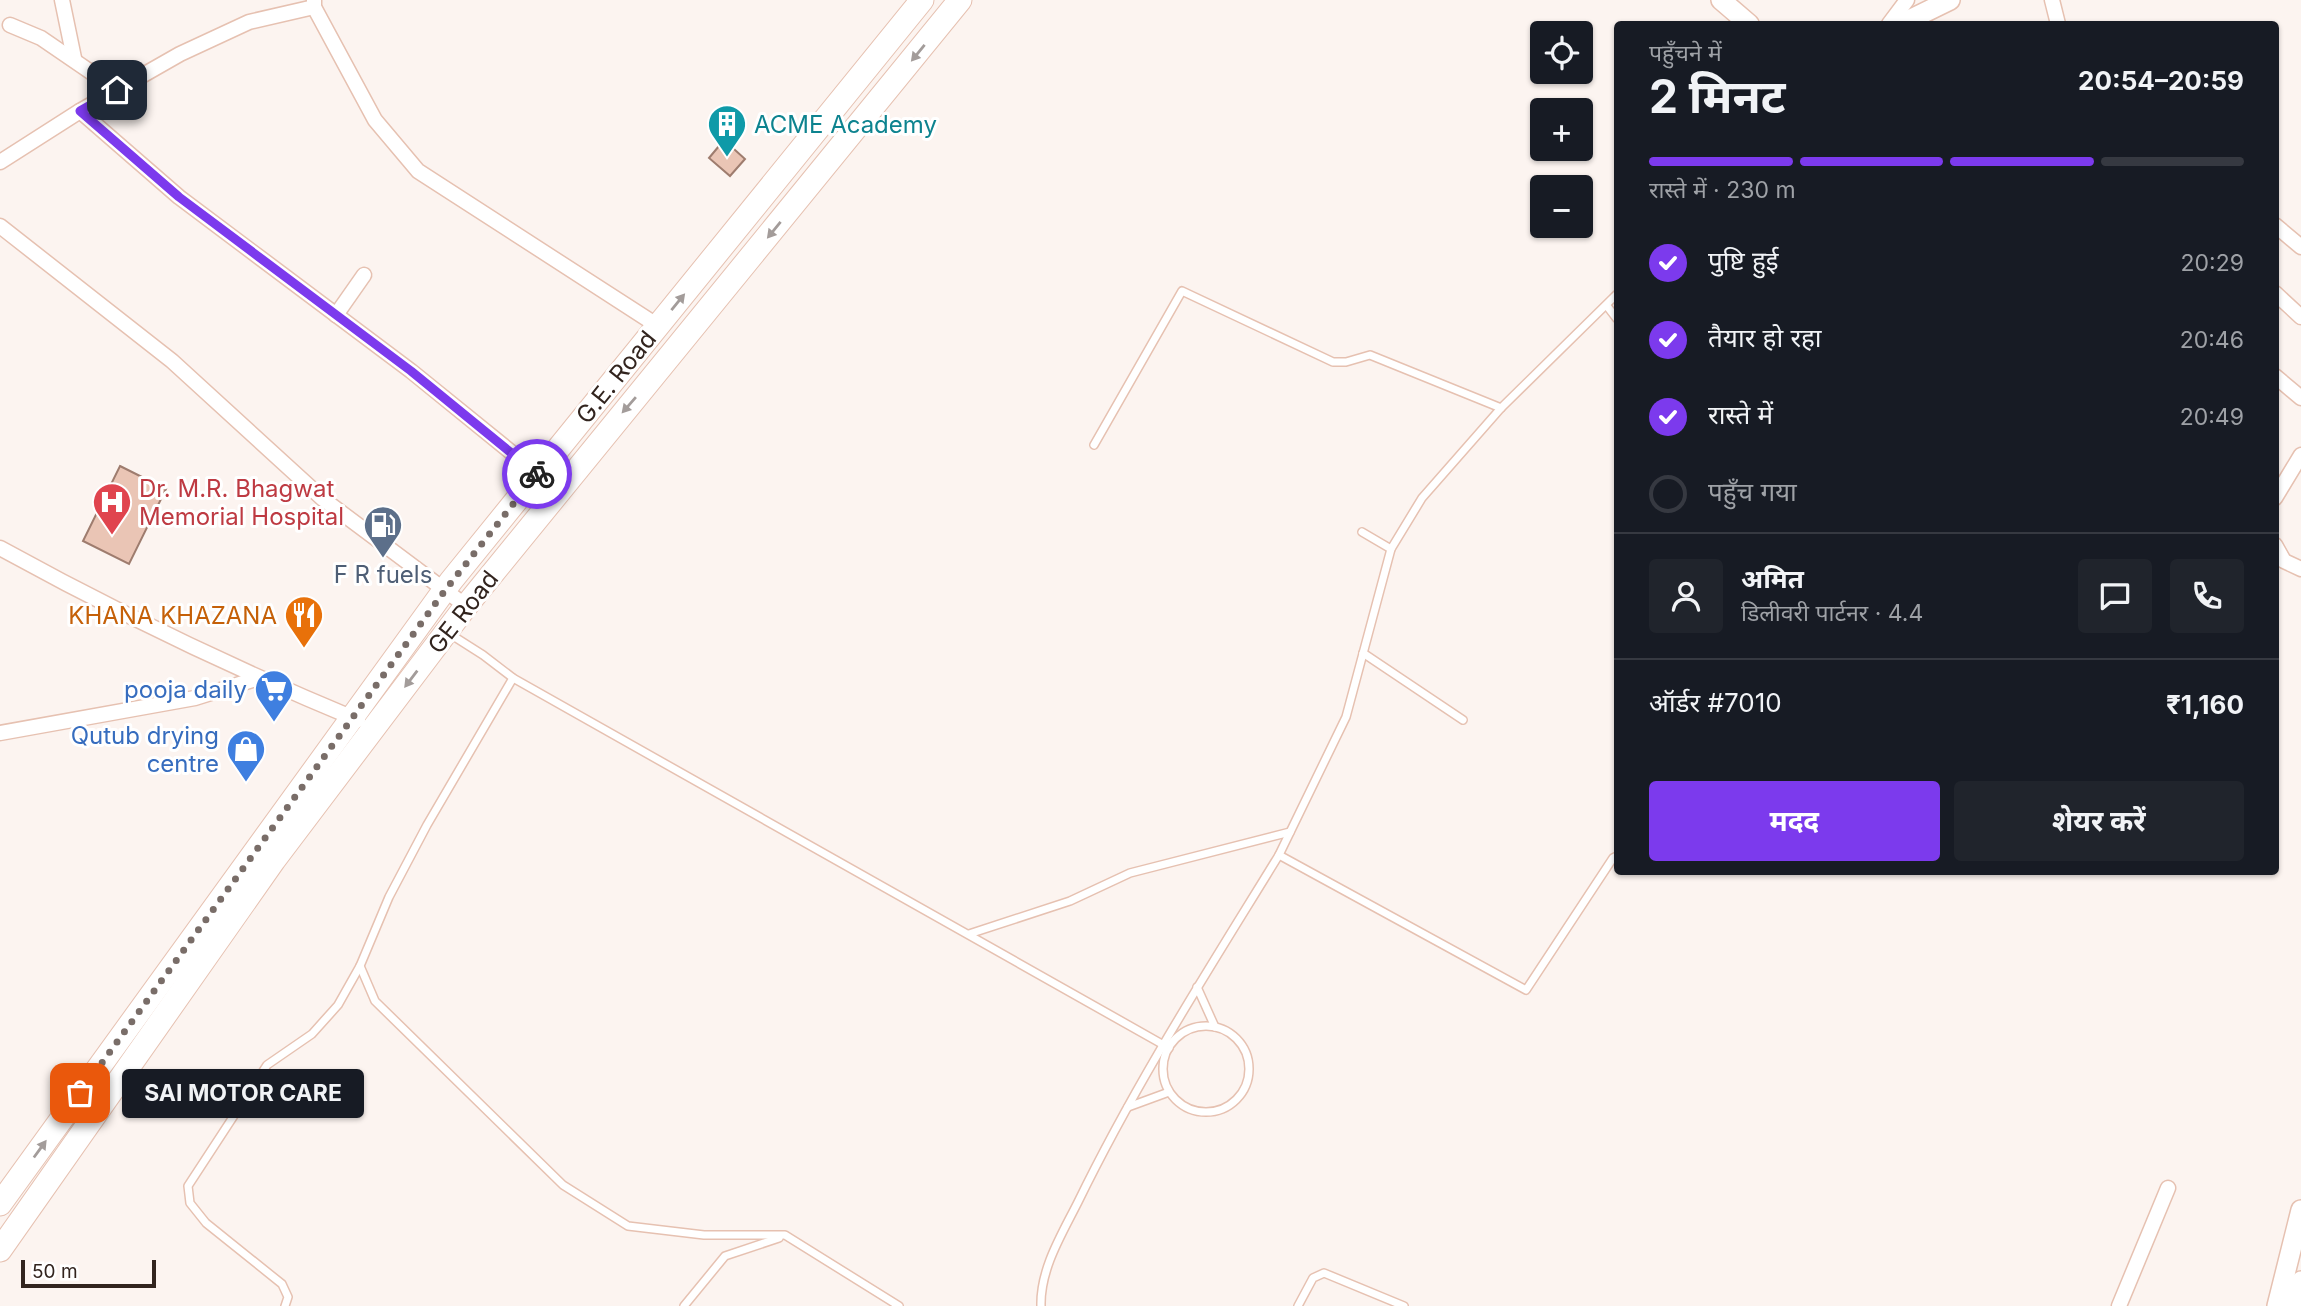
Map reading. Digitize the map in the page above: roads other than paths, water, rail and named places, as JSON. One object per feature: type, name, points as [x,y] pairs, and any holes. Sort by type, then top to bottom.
[{"type":"main road","name":"G.E. Road","points":[[0,1204],[446,589],[922,0]]},
{"type":"main road","name":"GE Road","points":[[0,1250],[274,860],[466,606],[960,0]]},
{"type":"street","points":[[62,0],[74,58]]},
{"type":"street","points":[[1721,0],[1746,21]]},
{"type":"street","points":[[1891,21],[1907,0]]},
{"type":"street","points":[[1907,21],[1950,0]]},
{"type":"street","points":[[2052,0],[2057,21]]},
{"type":"street","points":[[0,161],[80,111],[180,54],[249,22],[314,4],[375,120],[418,171],[658,326]]},
{"type":"street","points":[[10,25],[41,38],[74,58],[117,90]]},
{"type":"street","points":[[80,111],[179,197],[411,371],[538,474]]},
{"type":"street","points":[[0,226],[172,362],[323,499],[466,606]]},
{"type":"street","points":[[2279,228],[2301,247]]},
{"type":"street","points":[[336,315],[364,275]]},
{"type":"street","points":[[2279,297],[2301,317]]},
{"type":"street","points":[[2279,379],[2301,398]]},
{"type":"street","points":[[2279,491],[2301,455]]},
{"type":"street","points":[[0,548],[99,602],[259,678],[375,727]]},
{"type":"street","points":[[2279,552],[2284,561],[2301,569]]},
{"type":"street","points":[[0,733],[195,698],[259,678]]},
{"type":"street","points":[[2119,1306],[2168,1188]]},
{"type":"street","points":[[2277,1306],[2301,1210]]},
{"type":"street","points":[[2295,1306],[2301,1281]]},
{"type":"lane","points":[[1094,445],[1182,291],[1333,362],[1346,362],[1370,355],[1501,408]]},
{"type":"lane","points":[[1041,1306],[1040,1286],[1058,1244],[1128,1107],[1279,855],[1346,717],[1391,549],[1422,498],[1501,408],[1614,297]]},
{"type":"lane","points":[[1606,306],[1614,315]]},
{"type":"lane","points":[[1362,532],[1391,549]]},
{"type":"lane","points":[[447,632],[513,678],[1166,1046]]},
{"type":"lane","points":[[1363,653],[1463,720]]},
{"type":"lane","points":[[285,1306],[288,1297],[282,1284],[206,1223],[190,1203],[188,1186],[267,1065],[312,1034],[338,1005],[360,966],[389,897],[414,849],[513,678]]},
{"type":"lane","points":[[969,934],[1070,901],[1130,873],[1290,832]]},
{"type":"lane","points":[[1279,855],[1525,990],[1614,858]]},
{"type":"lane","points":[[360,966],[375,1001],[563,1185],[628,1226],[704,1235],[785,1236],[899,1306]]},
{"type":"lane","points":[[1197,988],[1215,1027]]},
{"type":"lane","points":[[1200,1026],[1215,1027],[1234,1037],[1247,1055],[1249,1070],[1246,1085],[1238,1098],[1215,1111],[1202,1113],[1178,1102],[1169,1092],[1163,1066],[1166,1046],[1185,1031],[1200,1026]]},
{"type":"lane","points":[[1128,1107],[1169,1092]]},
{"type":"lane","points":[[684,1306],[725,1256],[785,1236]]},
{"type":"lane","points":[[1298,1306],[1313,1278],[1324,1273],[1404,1306]]},
{"type":"place","name":"ACME Academy","points":[[727,158]]},
{"type":"place","name":"Dr. M.R. Bhagwat Memorial Hospital","points":[[112,536]]},
{"type":"place","name":"F R fuels","points":[[383,559]]},
{"type":"place","name":"KHANA KHAZANA","points":[[304,649]]},
{"type":"place","name":"pooja daily","points":[[274,723]]},
{"type":"place","name":"Qutub drying centre","points":[[246,783]]},
{"type":"place","name":"SAI MOTOR CARE","points":[[80,1093]]}]
